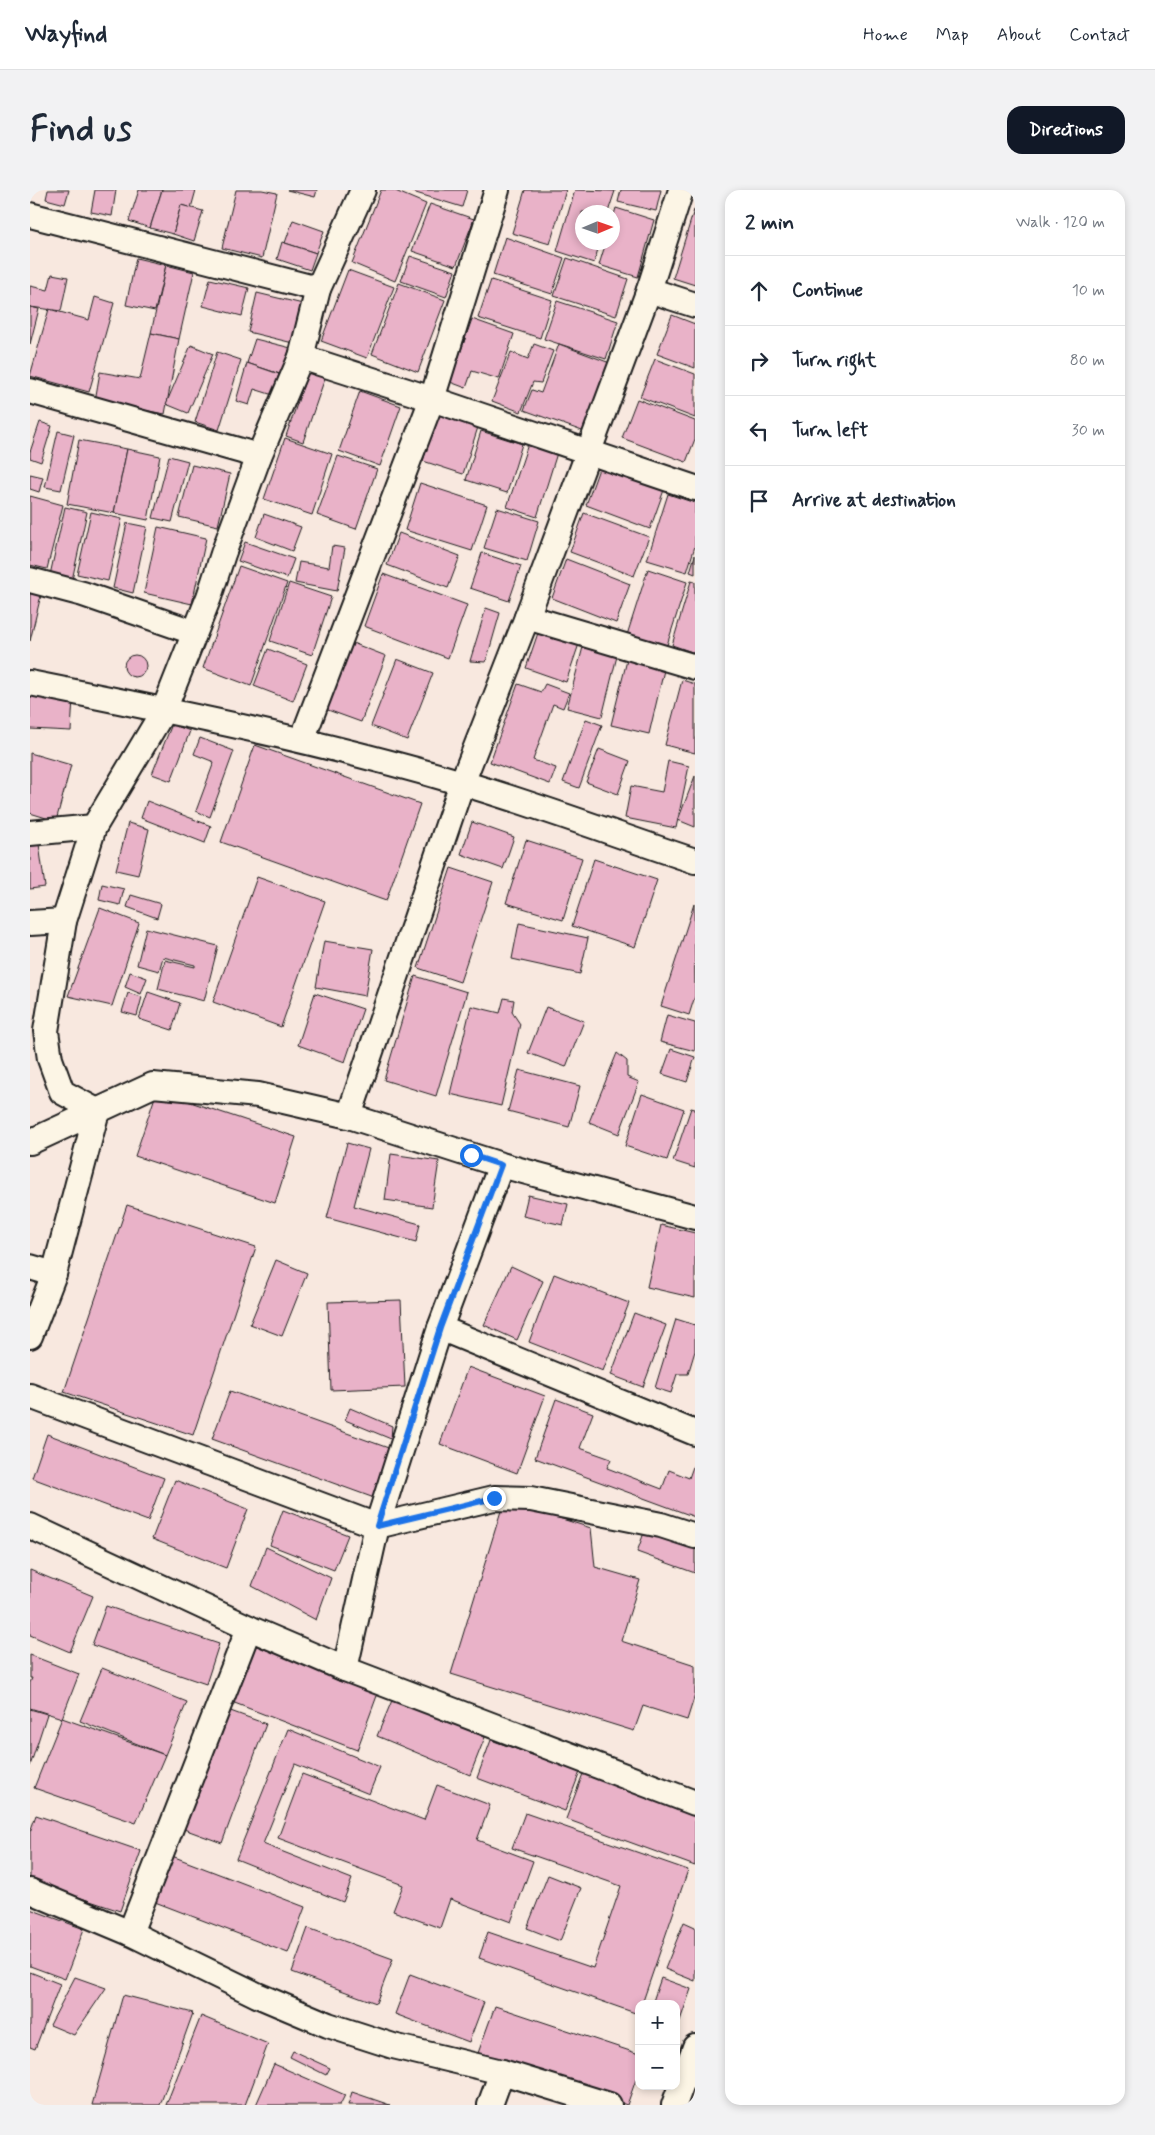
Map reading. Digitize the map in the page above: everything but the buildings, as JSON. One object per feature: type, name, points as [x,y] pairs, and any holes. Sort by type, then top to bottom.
[{"type":"street","points":[[97,1111],[62,1092],[38,1030],[64,921],[94,827],[164,710],[193,632],[209,597],[222,554],[260,456],[301,357],[318,289],[362,190]]},
{"type":"street","points":[[302,740],[432,399],[497,190]]},
{"type":"street","points":[[349,1116],[462,783],[589,453],[649,290],[681,190]]},
{"type":"street","points":[[30,215],[318,289]]},
{"type":"street","points":[[649,290],[695,305]]},
{"type":"street","points":[[301,357],[695,488]]},
{"type":"street","points":[[30,391],[260,456]]},
{"type":"street","points":[[30,580],[83,594],[193,632]]},
{"type":"street","points":[[527,617],[695,667]]},
{"type":"street","points":[[30,683],[302,740],[462,783],[695,861]]},
{"type":"street","points":[[30,833],[94,827]]},
{"type":"street","points":[[30,923],[64,921]]},
{"type":"street","points":[[30,1142],[153,1085],[258,1094],[349,1116],[501,1165],[695,1217]]},
{"type":"street","points":[[30,1336],[54,1274],[97,1111]]},
{"type":"street","points":[[345,1669],[377,1526],[440,1328],[501,1165]]},
{"type":"street","points":[[30,1267],[54,1274]]},
{"type":"street","points":[[440,1328],[695,1433]]},
{"type":"street","points":[[30,1396],[377,1526],[494,1498],[531,1498],[661,1525],[695,1536]]},
{"type":"street","points":[[30,1526],[249,1628],[345,1669],[695,1803]]},
{"type":"street","points":[[130,1933],[249,1628]]},
{"type":"street","points":[[30,1891],[130,1933],[257,1995],[328,2025],[393,2046],[502,2072],[609,2105]]},
{"type":"street","points":[[674,2105],[695,2047]]},
{"type":"street","points":[[490,2105],[502,2072]]},
{"type":"route","points":[[471,1155],[501,1165],[440,1328],[377,1526],[494,1498]]}]
